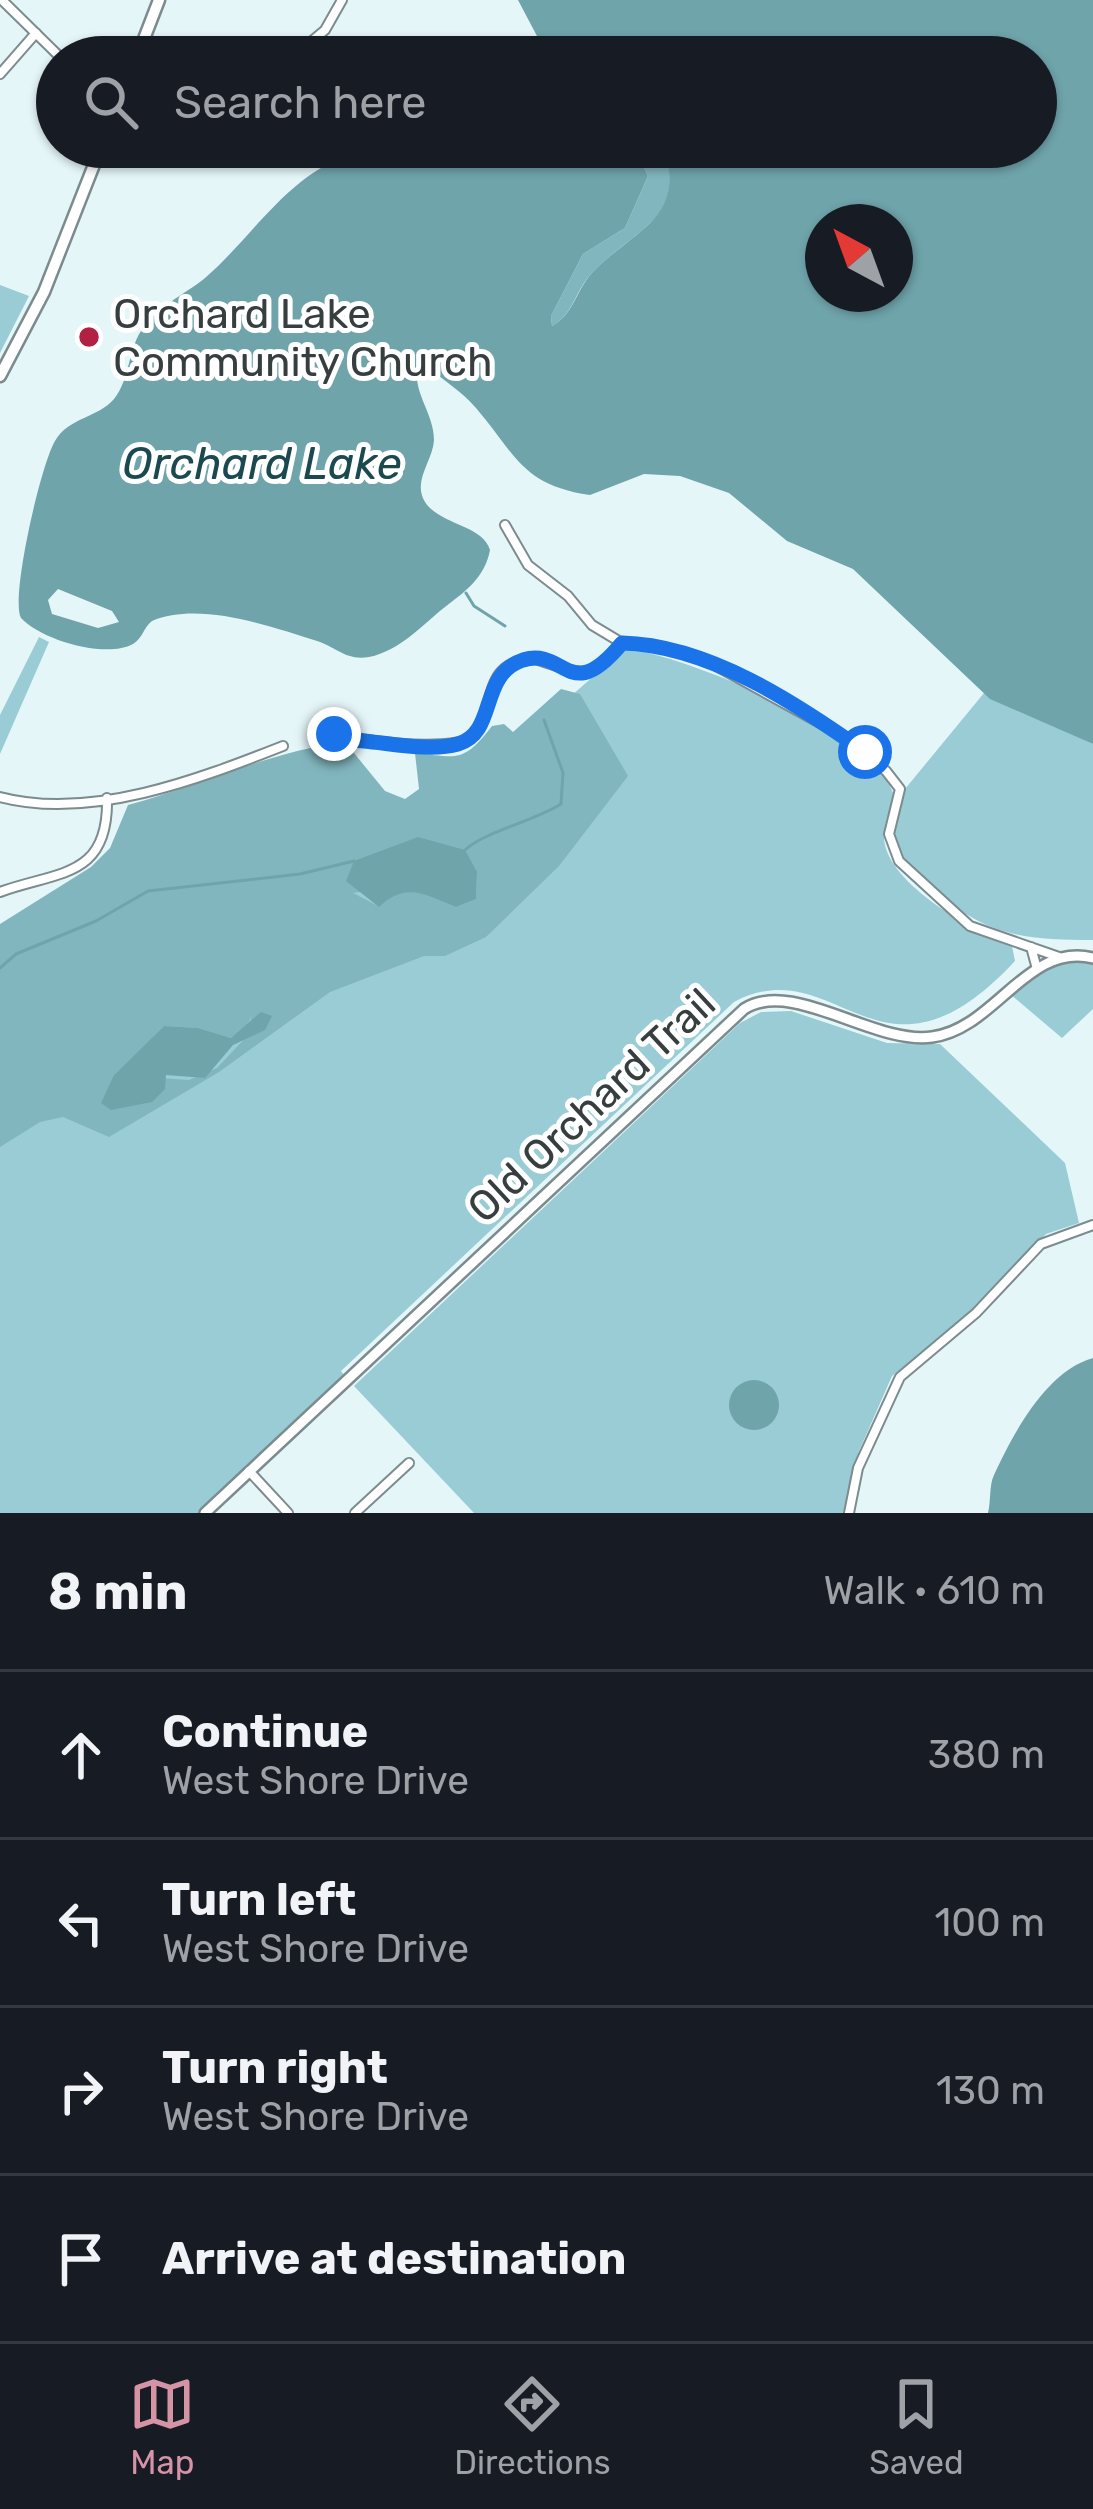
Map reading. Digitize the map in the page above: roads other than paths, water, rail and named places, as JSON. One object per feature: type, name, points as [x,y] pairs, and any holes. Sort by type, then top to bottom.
[{"type":"main road","points":[[144,36],[159,0]]},
{"type":"main road","points":[[0,376],[44,292],[93,168]]},
{"type":"street","points":[[2,0],[39,36]]},
{"type":"street","points":[[317,36],[342,0]]},
{"type":"street","points":[[0,74],[36,33]]},
{"type":"street","points":[[505,525],[528,565],[568,596],[592,625],[622,643],[663,647],[709,662],[865,752],[900,789],[889,834],[899,861],[970,926],[1059,957],[1093,958]]},
{"type":"street","points":[[326,728],[345,740],[463,743],[479,730],[491,688],[501,672],[535,659],[573,674],[588,673],[622,643]]},
{"type":"street","points":[[0,796],[26,802],[107,798],[198,777],[284,746]]},
{"type":"street","points":[[0,892],[64,877],[88,859],[104,835],[107,798]]},
{"type":"street","points":[[1031,947],[1037,969]]},
{"type":"street","name":"Old Orchard Trail","points":[[205,1513],[744,1009],[768,1000],[787,1000],[862,1028],[908,1038],[934,1037],[964,1027],[1059,957]]},
{"type":"street","points":[[849,1513],[858,1468],[900,1377],[976,1313],[1041,1244],[1093,1225]]},
{"type":"street","points":[[355,1513],[409,1463]]},
{"type":"street","points":[[250,1471],[288,1513]]},
{"type":"water","name":"Orchard Lake","points":[[518,0],[1093,0],[1093,744],[990,699],[853,569],[787,541],[729,493],[680,476],[644,474],[590,495],[549,484],[522,465],[470,401],[420,360],[417,380],[434,440],[422,494],[432,510],[479,535],[490,550],[474,583],[401,643],[380,654],[354,657],[257,623],[191,614],[152,621],[133,644],[91,648],[58,640],[21,618],[20,585],[29,531],[55,441],[68,427],[114,399],[137,339],[154,315],[205,278],[281,199],[315,172],[322,168],[644,168],[648,176],[625,228],[583,254],[551,316],[552,326],[565,316],[591,274],[651,221],[668,191],[668,168],[1057,168],[1057,36],[537,36]],"holes":[[[58,589],[112,611],[119,622],[98,628],[52,614],[48,600]]]},
{"type":"water","points":[[418,837],[465,850],[477,872],[476,899],[456,907],[407,892],[379,907],[346,881],[354,861]]},
{"type":"water","points":[[261,1012],[272,1016],[265,1030],[233,1045],[205,1078],[166,1075],[165,1089],[152,1102],[111,1110],[101,1103],[114,1075],[164,1026],[198,1028],[231,1038]]},
{"type":"water","points":[[1093,1358],[1093,1513],[988,1513],[994,1475],[1033,1406],[1060,1376]]},
{"type":"water","points":[[754,1380],[772,1387],[779,1405],[772,1423],[754,1430],[736,1423],[729,1405],[736,1387]]},
{"type":"waterway","points":[[466,593],[474,606],[505,626]]},
{"type":"waterway","points":[[465,850],[561,804],[563,773],[544,720]]},
{"type":"waterway","points":[[0,968],[16,954],[96,921],[148,891],[300,874],[354,861]]},
{"type":"place","name":"Orchard Lake Community Church","points":[[89,337]]}]
